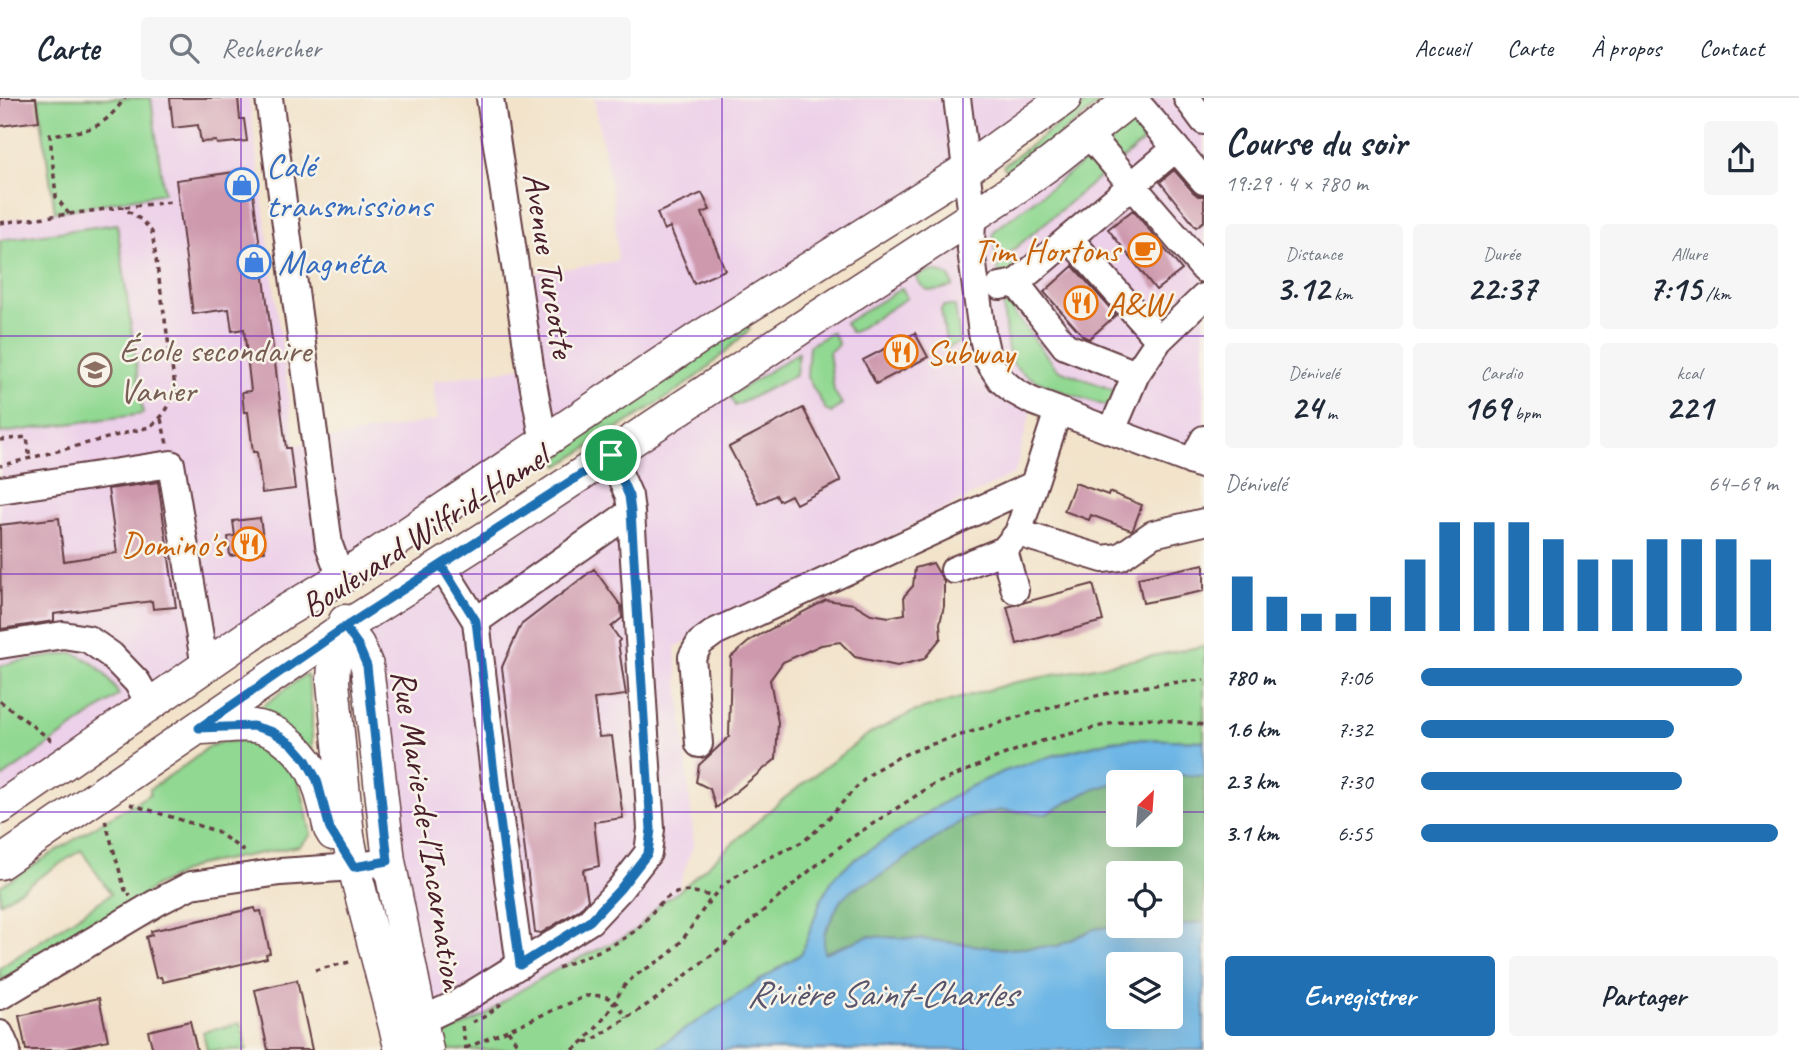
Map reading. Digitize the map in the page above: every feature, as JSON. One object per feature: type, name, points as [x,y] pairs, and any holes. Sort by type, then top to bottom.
[{"type":"main road","name":"Boulevard Wilfrid-Hamel","points":[[0,808],[282,613],[341,578],[699,337],[967,169],[1065,98]]},
{"type":"main road","name":"Boulevard Wilfrid-Hamel","points":[[0,863],[345,627],[1010,192],[1133,98]]},
{"type":"main road","name":"Rue Marie-de-l'Incarnation","points":[[341,578],[345,627],[334,664],[333,682],[348,836],[377,955],[411,1037]]},
{"type":"main road","name":"Rue Marie-de-l'Incarnation","points":[[345,627],[358,645],[367,666],[388,861],[411,1037]]},
{"type":"main road","points":[[199,728],[253,726],[273,732],[292,744],[306,760],[317,780],[330,829],[354,867]]},
{"type":"street","points":[[269,98],[329,545],[341,578]]},
{"type":"street","name":"Avenue Turcotte","points":[[490,98],[544,443]]},
{"type":"street","points":[[957,98],[967,169],[972,216],[971,250],[982,333],[988,360],[1001,380],[1032,401],[1058,411],[1200,456]]},
{"type":"street","points":[[1133,98],[1204,181]]},
{"type":"street","points":[[1187,98],[1204,121]]},
{"type":"street","points":[[1088,134],[1204,269]]},
{"type":"street","points":[[977,291],[1016,283],[1176,148]]},
{"type":"street","points":[[1069,238],[1160,340]]},
{"type":"street","points":[[1016,283],[1065,346],[1136,374]]},
{"type":"street","points":[[1112,430],[1136,374],[1160,340],[1204,298]]},
{"type":"street","points":[[1015,590],[1011,541],[1058,411]]},
{"type":"street","points":[[411,1037],[458,1003],[590,921],[648,853],[651,829],[631,512],[629,496],[611,455]]},
{"type":"street","points":[[0,489],[31,472],[171,464],[205,667]]},
{"type":"street","points":[[699,744],[692,657],[700,643],[715,632],[1033,485]]},
{"type":"street","points":[[476,621],[631,512]]},
{"type":"street","points":[[954,570],[1011,541],[1103,559],[1120,557],[1153,534],[1204,522]]},
{"type":"street","points":[[441,565],[476,621],[520,965]]},
{"type":"street","points":[[0,645],[62,635],[88,639],[111,654],[137,682],[150,704]]},
{"type":"street","points":[[0,996],[191,885],[388,861]]},
{"type":"street","points":[[0,1034],[7,1050]]},
{"type":"path","points":[[69,214],[56,197],[50,135],[90,130],[112,116],[125,98]]},
{"type":"path","points":[[0,223],[171,202]]},
{"type":"path","points":[[0,466],[31,472],[149,427],[161,419],[172,403],[175,387],[152,232],[143,220],[122,207]]},
{"type":"path","points":[[0,440],[27,437],[31,472]]},
{"type":"path","points":[[573,1050],[597,1026],[619,992],[640,970],[668,954],[685,936],[712,897],[728,881],[813,834],[857,786],[880,768],[915,751],[1070,701],[1151,685],[1204,680]]},
{"type":"path","points":[[0,701],[57,744]]},
{"type":"path","points":[[583,1042],[591,1041],[656,999],[851,838],[931,786],[1042,741],[1109,724],[1148,719],[1204,725]]},
{"type":"path","points":[[128,804],[216,831],[274,873]]},
{"type":"path","points":[[104,818],[125,890],[128,889],[136,916]]},
{"type":"path","points":[[551,973],[625,937],[637,929],[662,902],[677,892],[698,892],[712,897]]},
{"type":"path","points":[[315,970],[377,955]]},
{"type":"path","points":[[466,1048],[586,996],[600,995],[615,1001],[626,1018]]},
{"type":"path","points":[[462,1026],[484,1017],[505,1001]]},
{"type":"path","points":[[508,1030],[521,1050]]},
{"type":"shaded area","points":[[151,98],[249,98],[295,445],[437,420],[433,381],[530,366],[516,276],[618,261],[613,199],[594,98],[1065,98],[0,808],[0,221],[165,193]]},
{"type":"shaded area","points":[[1132,98],[1204,98],[1204,466],[1033,402],[1015,473],[675,647],[694,843],[677,892],[662,902],[637,929],[625,937],[559,968],[511,996],[484,1016],[425,1043],[345,627]]},
{"type":"green space","points":[[38,98],[151,98],[164,193],[55,212]]},
{"type":"green space","points":[[1093,98],[1106,98],[1053,140],[1007,171],[1003,166]]},
{"type":"green space","points":[[1140,115],[1155,132],[1121,160],[1108,143]]},
{"type":"green space","points":[[1089,158],[1103,174],[1006,256],[1015,269],[999,275],[994,231]]},
{"type":"green space","points":[[117,224],[143,414],[0,433],[0,240]]},
{"type":"green space","points":[[933,271],[946,275],[953,286],[932,291],[924,288],[916,278]]},
{"type":"green space","points":[[902,288],[907,298],[851,332],[845,323]]},
{"type":"green space","points":[[1020,301],[1021,305],[1013,312],[1057,369],[1116,391],[1110,407],[1043,384],[1013,363],[1007,342],[1003,304]]},
{"type":"green space","points":[[944,306],[955,306],[960,342],[947,348],[941,309]]},
{"type":"green space","points":[[744,322],[750,329],[703,372],[559,466],[556,460],[611,411]]},
{"type":"green space","points":[[832,332],[838,343],[829,352],[834,391],[842,404],[831,413],[826,410],[807,377],[809,346]]},
{"type":"green space","points":[[798,353],[796,375],[735,406],[730,396]]},
{"type":"green space","points":[[1204,646],[1204,741],[1111,741],[1005,771],[965,789],[851,862],[834,877],[821,900],[802,953],[653,1050],[427,1050],[426,1043],[484,1016],[511,996],[559,968],[637,929],[662,902],[678,892],[778,803],[867,735],[913,712],[1012,683]]},
{"type":"green space","points":[[73,653],[100,670],[119,695],[0,779],[0,666]]},
{"type":"green space","points":[[306,674],[312,709],[312,760],[256,711]]},
{"type":"green space","points":[[254,740],[282,757],[297,778],[311,835],[299,846],[197,865],[157,885],[127,906],[0,981],[0,968],[111,894],[81,850],[0,903],[0,886],[150,794],[150,789],[208,747],[221,742]]},
{"type":"green space","points":[[1183,775],[1204,776],[1204,922],[1183,925],[1183,861],[1106,861],[1106,927],[1094,929],[1058,946],[1005,949],[869,936],[824,953],[824,934],[840,901],[851,889],[880,876],[966,818],[1002,810],[1046,814],[1089,791],[1106,786],[1106,847],[1183,847]]},
{"type":"green space","points":[[241,1023],[247,1050],[207,1050],[203,1032]]},
{"type":"water","name":"Rivière Saint-Charles","points":[[1111,741],[1204,741],[1204,776],[1183,775],[1183,770],[1106,770],[1106,786],[1089,791],[1046,814],[1002,810],[966,818],[880,876],[851,890],[840,901],[824,934],[824,953],[869,936],[1005,949],[1058,946],[1094,929],[1106,927],[1106,938],[1183,938],[1183,925],[1204,922],[1204,1050],[653,1050],[802,953],[821,900],[834,877],[851,862],[965,789],[1005,771]]},
{"type":"building","points":[[0,98],[36,98],[39,121],[0,126]]},
{"type":"building","points":[[170,98],[238,98],[240,119],[244,119],[247,141],[217,144],[216,141],[201,142],[198,125],[173,128]]},
{"type":"building","points":[[250,170],[286,448],[290,448],[295,489],[262,493],[257,452],[253,452],[248,412],[244,412],[242,392],[251,391],[244,329],[232,331],[229,309],[193,314],[176,180]]},
{"type":"building","points":[[1174,170],[1193,192],[1204,196],[1204,221],[1196,227],[1160,182]]},
{"type":"building","points":[[702,193],[710,210],[702,213],[725,270],[694,284],[670,227],[664,230],[657,213]]},
{"type":"building","name":"Tim Hortons","points":[[1133,210],[1182,270],[1156,290],[1108,229]]},
{"type":"building","name":"A&W","points":[[1073,266],[1116,315],[1089,339],[1083,336],[1044,292]]},
{"type":"building","points":[[915,333],[928,357],[876,384],[863,360]]},
{"type":"building","points":[[803,408],[841,481],[796,504],[791,495],[779,501],[776,495],[759,504],[729,447]]},
{"type":"building","points":[[158,482],[176,607],[153,609],[152,601],[54,614],[54,621],[1,629],[0,525],[59,518],[64,561],[117,553],[108,489]]},
{"type":"building","points":[[1075,483],[1142,505],[1133,529],[1091,515],[1089,520],[1064,511]]},
{"type":"building","points":[[260,518],[265,551],[230,556],[228,537],[235,536],[233,521]]},
{"type":"building","points":[[933,563],[944,582],[941,638],[924,659],[897,666],[855,657],[840,642],[821,645],[783,662],[770,680],[778,722],[776,759],[716,808],[710,789],[696,782],[699,765],[729,737],[731,657],[752,639],[826,600],[854,604],[871,614],[889,617],[905,614],[904,596],[913,586],[915,568]]},
{"type":"building","points":[[1204,564],[1204,591],[1143,603],[1138,578]]},
{"type":"building","points":[[594,569],[621,606],[622,618],[611,627],[620,640],[618,642],[626,695],[594,699],[599,737],[612,736],[623,818],[594,822],[599,866],[583,870],[588,900],[580,909],[541,933],[535,932],[502,667],[521,625]]},
{"type":"building","points":[[1093,584],[1103,621],[1017,644],[1007,607]]},
{"type":"building","points":[[255,908],[256,912],[261,911],[270,953],[266,954],[267,958],[163,982],[161,977],[156,978],[146,937],[152,935],[151,931]]},
{"type":"building","points":[[297,980],[312,1050],[268,1050],[255,990]]},
{"type":"building","points":[[99,998],[108,1040],[61,1050],[26,1050],[19,1016]]},
{"type":"building","points":[[190,1021],[197,1050],[153,1050],[148,1031]]},
{"type":"place","name":"Calé transmissions","points":[[242,185]]},
{"type":"place","name":"Tim Hortons","points":[[1145,250]]},
{"type":"place","name":"Magnéta","points":[[254,262]]},
{"type":"place","name":"A&W","points":[[1081,303]]},
{"type":"place","name":"Subway","points":[[901,352]]},
{"type":"place","name":"École secondaire Vanier","points":[[95,370]]},
{"type":"place","name":"Domino's","points":[[249,544]]},
{"type":"route","points":[[611,455],[345,627],[199,728],[253,726],[273,732],[292,744],[306,760],[317,780],[330,829],[354,867],[388,861],[367,666],[358,645],[345,627],[441,565],[476,621],[520,965],[590,921],[648,853],[651,829],[631,512],[629,496],[611,455]]}]
